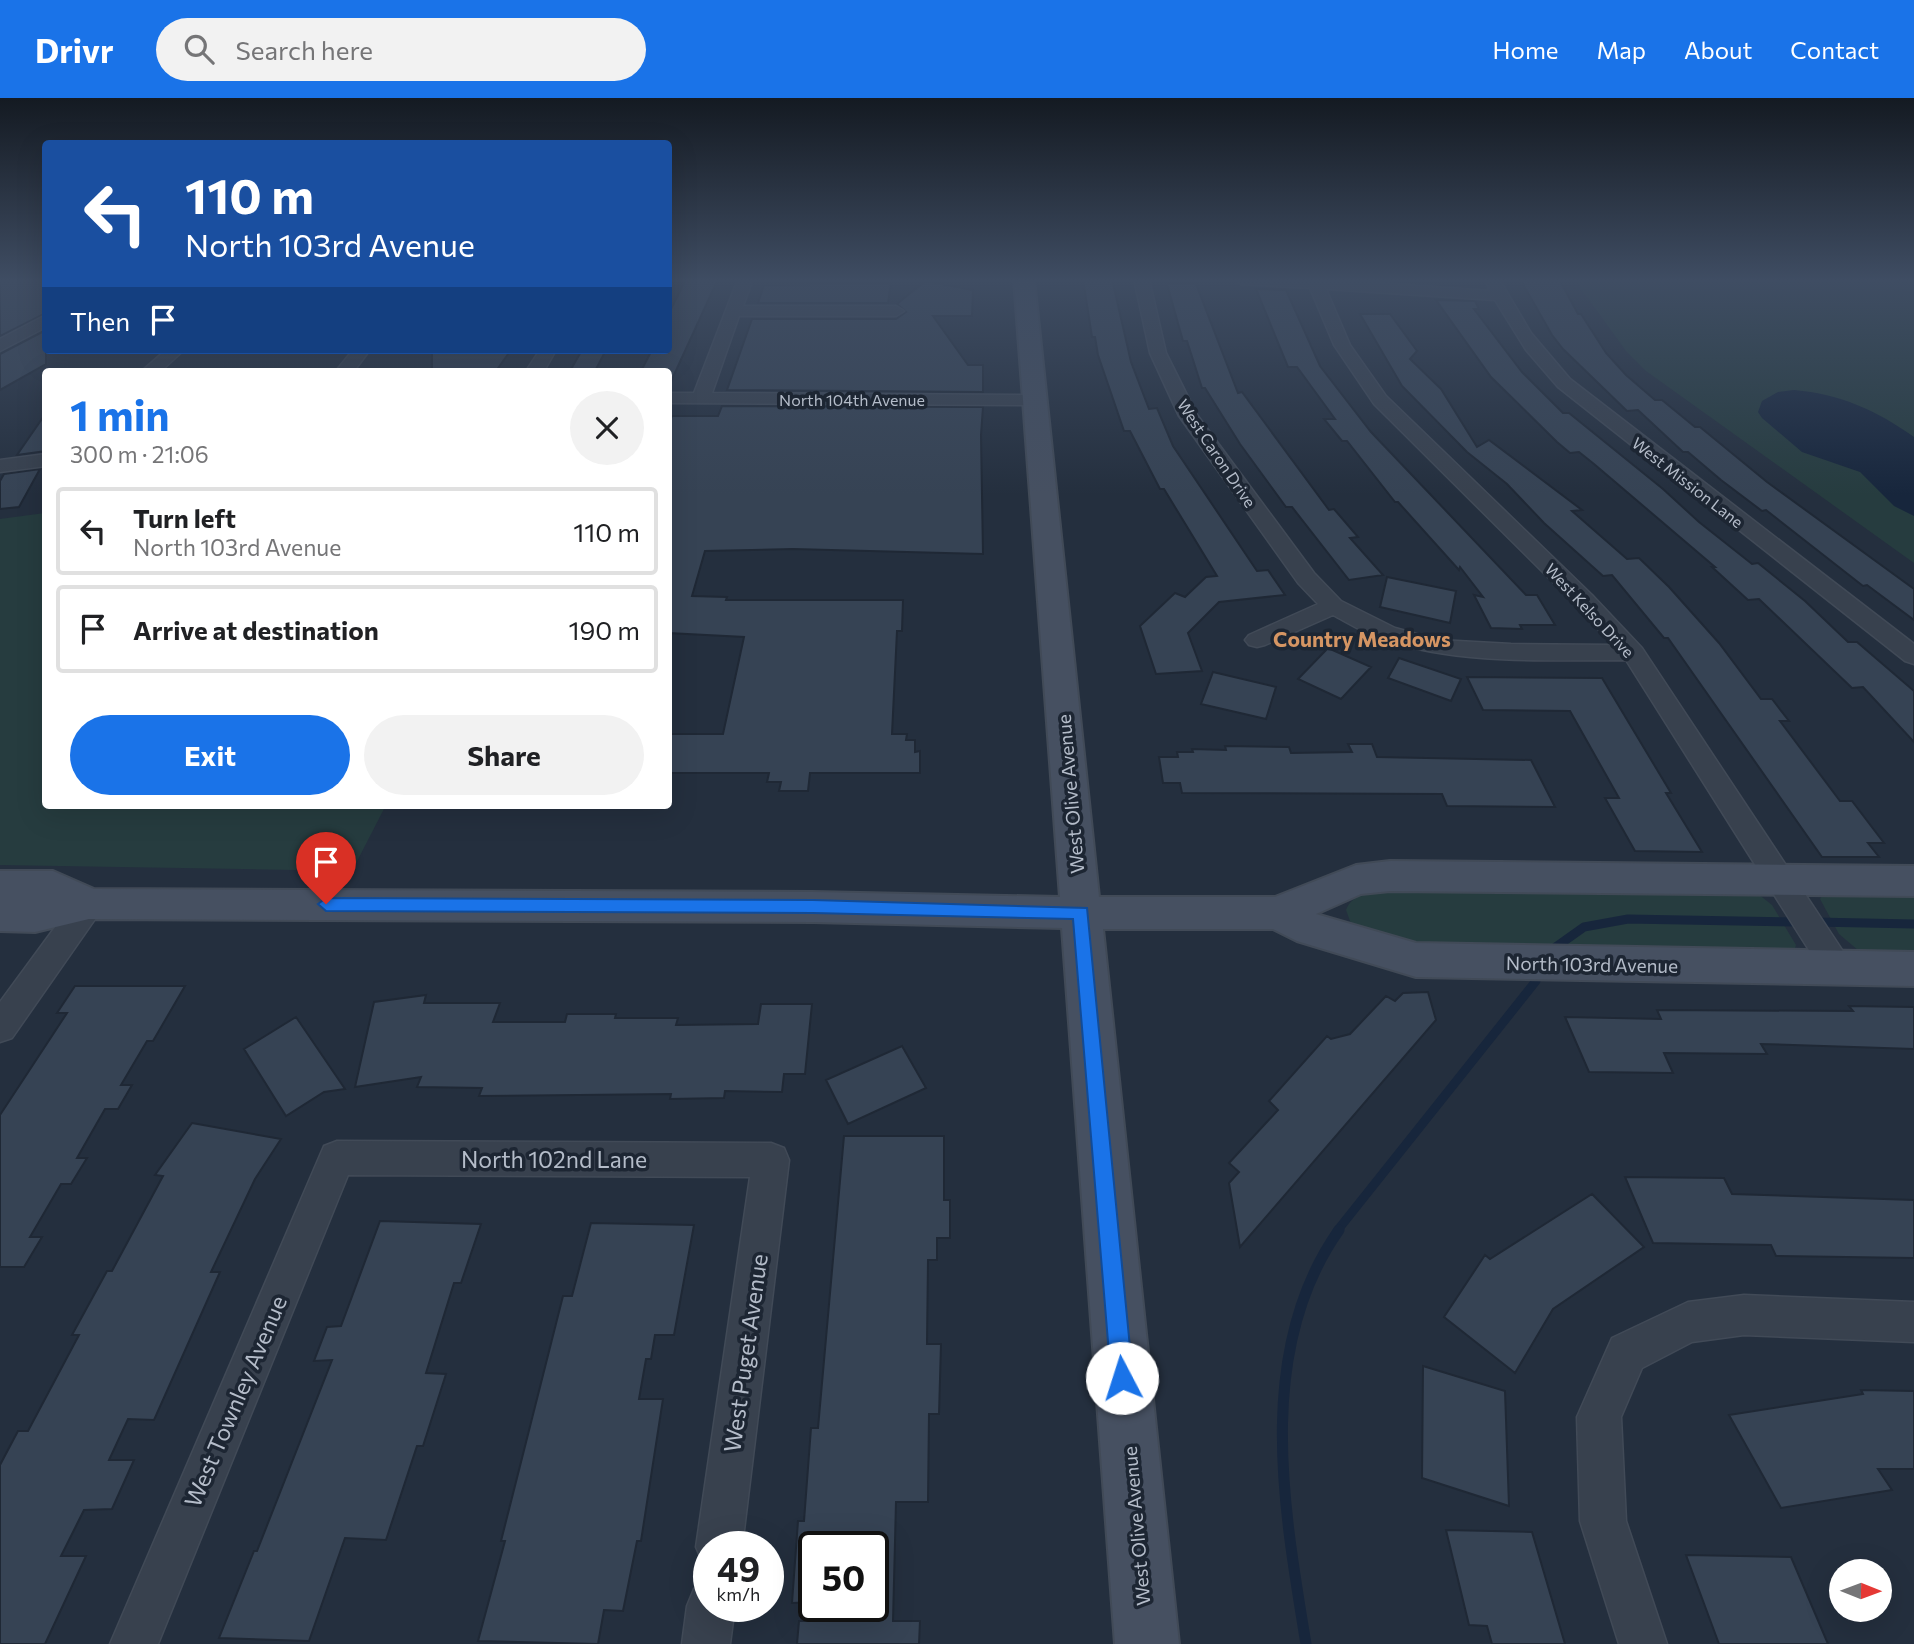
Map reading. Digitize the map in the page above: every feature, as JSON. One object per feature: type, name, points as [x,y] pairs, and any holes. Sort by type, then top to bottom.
[{"type":"main road","name":"West Olive Avenue","points":[[1031,351],[1147,1644]]},
{"type":"main road","name":"North 103rd Avenue","points":[[0,915],[35,916],[89,904],[813,907],[1081,913],[1278,913],[1356,880],[1390,876],[1914,881]]},
{"type":"main road","name":"North 103rd Avenue","points":[[0,886],[53,886],[89,904]]},
{"type":"main road","name":"North 103rd Avenue","points":[[1278,913],[1311,930],[1416,960],[1914,969]]},
{"type":"street","points":[[701,398],[718,351]]},
{"type":"street","name":"West Caron Drive","points":[[1157,351],[1188,416],[1306,578],[1333,606],[1387,633],[1439,647],[1511,652],[1633,653]]},
{"type":"street","name":"West Kelso Drive","points":[[1346,351],[1380,400],[1584,600],[1633,653],[1837,968]]},
{"type":"street","name":"West Mission Lane","points":[[1534,351],[1542,362],[1590,405],[1914,656]]},
{"type":"street","points":[[155,368],[171,354]]},
{"type":"street","points":[[347,368],[359,354]]},
{"type":"street","name":"North 104th Avenue","points":[[672,398],[1035,400]]},
{"type":"street","points":[[0,466],[42,461]]},
{"type":"street","points":[[1257,640],[1333,606]]},
{"type":"street","points":[[0,1028],[89,904]]},
{"type":"street","name":"North 102nd Lane","points":[[337,1158],[771,1160]]},
{"type":"street","name":"West Townley Avenue","points":[[134,1644],[337,1158]]},
{"type":"street","name":"West Puget Avenue","points":[[721,1531],[771,1160]]},
{"type":"street","points":[[1643,1644],[1603,1521],[1599,1417],[1627,1353],[1688,1322],[1733,1316],[1914,1322]]},
{"type":"street","points":[[706,1644],[709,1622]]},
{"type":"green space","points":[[1626,351],[1914,351],[1914,563],[1646,371]]},
{"type":"green space","points":[[42,513],[42,809],[384,809],[352,871],[0,865],[0,519]]},
{"type":"green space","points":[[1387,887],[1757,893],[1772,905],[1796,945],[1794,952],[1438,954],[1353,929],[1346,910],[1353,900]]},
{"type":"green space","points":[[1914,891],[1914,960],[1859,951],[1839,934],[1820,899],[1824,892]]},
{"type":"water","points":[[1794,390],[1827,395],[1857,405],[1914,437],[1914,516],[1894,506],[1860,472],[1802,452],[1762,418],[1758,412],[1762,401],[1778,392]]},
{"type":"building","points":[[5,351],[42,351],[42,354],[46,354],[46,364],[0,390],[0,354]]},
{"type":"building","points":[[685,351],[672,379],[672,368],[643,368],[650,354]]},
{"type":"building","points":[[741,351],[958,351],[968,365],[983,365],[983,392],[727,390]]},
{"type":"building","points":[[1097,351],[1129,351],[1149,409],[1157,408],[1173,446],[1257,571],[1268,570],[1285,595],[1219,602],[1188,633],[1202,671],[1156,674],[1140,626],[1175,593],[1185,597],[1206,577],[1217,576],[1164,489],[1160,489],[1130,431],[1124,431]]},
{"type":"building","points":[[1190,351],[1222,351],[1238,393],[1242,392],[1329,510],[1334,509],[1358,537],[1350,538],[1383,575],[1349,580],[1292,507],[1286,507],[1240,444],[1205,388],[1202,388]]},
{"type":"building","points":[[1281,351],[1313,351],[1320,366],[1371,432],[1526,595],[1537,595],[1555,625],[1520,625],[1522,629],[1491,628],[1474,595],[1483,597],[1460,567],[1459,570],[1398,502],[1395,502],[1347,441],[1342,441],[1324,419],[1335,419],[1297,367],[1288,367]]},
{"type":"building","points":[[1382,351],[1417,351],[1410,359],[1441,389],[1477,447],[1489,440],[1582,510],[1572,511],[1627,559],[1639,558],[1669,587],[1719,643],[1761,699],[1772,699],[1789,721],[1780,721],[1840,801],[1852,801],[1884,843],[1868,843],[1879,857],[1822,857],[1668,638],[1664,638],[1612,575],[1603,576],[1544,523],[1507,484],[1467,452],[1402,386]]},
{"type":"building","points":[[1473,351],[1506,351],[1522,372],[1563,413],[1569,413],[1663,489],[1699,522],[1752,564],[1758,563],[1805,601],[1848,642],[1857,642],[1914,691],[1914,742],[1863,687],[1852,688],[1759,599],[1748,600],[1712,567],[1715,567],[1594,464],[1579,452],[1570,453],[1491,377]]},
{"type":"building","points":[[1565,351],[1605,351],[1626,375],[1655,400],[1662,400],[1695,427],[1700,427],[1767,482],[1914,589],[1914,620],[1867,585],[1863,586],[1766,510],[1762,511],[1688,452],[1683,452],[1638,410],[1627,411]]},
{"type":"building","points":[[432,354],[508,354],[498,368],[432,368]]},
{"type":"building","points":[[580,354],[604,354],[597,368],[572,368]]},
{"type":"building","points":[[722,406],[983,407],[983,554],[793,549],[705,551],[692,596],[727,597],[726,600],[903,600],[902,631],[897,631],[892,734],[907,734],[906,740],[915,740],[915,752],[920,751],[920,773],[810,773],[808,791],[779,791],[781,782],[767,782],[769,773],[672,773],[672,734],[723,734],[744,637],[672,633],[672,416],[718,416]]},
{"type":"building","points":[[42,419],[42,452],[17,455]]},
{"type":"building","points":[[40,469],[19,507],[0,509],[0,481],[4,474]]},
{"type":"building","points":[[1387,577],[1456,591],[1450,623],[1380,607]]},
{"type":"building","points":[[1328,648],[1371,667],[1341,699],[1298,679]]},
{"type":"building","points":[[1399,658],[1461,679],[1451,701],[1388,678]]},
{"type":"building","points":[[1213,672],[1276,687],[1266,719],[1201,704]]},
{"type":"building","points":[[1467,677],[1602,678],[1671,793],[1666,793],[1702,852],[1635,851],[1605,798],[1619,798],[1570,711],[1483,710]]},
{"type":"building","points":[[1348,744],[1372,744],[1377,757],[1531,760],[1555,807],[1447,806],[1442,794],[1182,793],[1180,783],[1163,783],[1159,757],[1178,757],[1177,752],[1193,752],[1192,749],[1226,750],[1225,746],[1289,747],[1291,753],[1352,752]]},
{"type":"building","points":[[75,986],[185,986],[153,1041],[147,1041],[121,1085],[132,1085],[118,1109],[105,1109],[77,1158],[87,1158],[71,1184],[61,1184],[30,1237],[42,1237],[24,1267],[0,1267],[0,1115],[67,1013],[57,1013]]},
{"type":"building","points":[[1428,992],[1436,1020],[1240,1247],[1229,1183],[1239,1172],[1229,1163],[1278,1110],[1269,1101],[1327,1036],[1331,1039],[1350,1034],[1386,996],[1395,1001],[1403,993]]},
{"type":"building","points":[[426,995],[424,1003],[500,1003],[493,1022],[565,1022],[567,1014],[616,1014],[615,1018],[678,1018],[676,1025],[758,1024],[761,1004],[812,1004],[805,1074],[784,1074],[782,1092],[725,1091],[724,1098],[670,1099],[671,1094],[479,1096],[482,1088],[417,1087],[421,1077],[355,1087],[374,1002]]},
{"type":"building","points":[[1849,1006],[1914,1007],[1914,1049],[1761,1044],[1767,1054],[1664,1053],[1673,1073],[1589,1072],[1565,1017],[1661,1019],[1657,1010],[1853,1011]]},
{"type":"building","points":[[296,1017],[345,1089],[324,1092],[286,1116],[244,1049]]},
{"type":"building","points":[[902,1046],[926,1088],[848,1124],[826,1080]]},
{"type":"building","points":[[192,1123],[281,1139],[255,1179],[211,1272],[220,1272],[154,1420],[128,1419],[109,1460],[134,1460],[112,1509],[84,1510],[61,1556],[86,1556],[45,1644],[0,1644],[0,1465],[18,1431],[28,1431],[79,1335],[72,1335],[107,1271],[112,1271],[163,1176],[155,1175]]},
{"type":"building","points":[[844,1136],[944,1136],[944,1200],[950,1200],[950,1238],[937,1238],[937,1260],[928,1260],[927,1344],[941,1344],[939,1414],[929,1414],[928,1502],[896,1502],[893,1621],[920,1621],[919,1644],[797,1644],[799,1622],[889,1622],[889,1531],[798,1531],[798,1603],[792,1603],[798,1521],[804,1521],[811,1428],[818,1428]]},
{"type":"building","points":[[1625,1177],[1724,1178],[1732,1194],[1914,1200],[1914,1258],[1776,1256],[1771,1245],[1653,1243]]},
{"type":"building","points":[[1592,1194],[1644,1247],[1553,1309],[1515,1373],[1444,1317],[1485,1255],[1490,1259]]},
{"type":"building","points":[[380,1221],[481,1224],[461,1283],[454,1283],[426,1373],[446,1374],[423,1446],[417,1446],[386,1540],[345,1538],[309,1641],[219,1638],[254,1551],[257,1551],[332,1360],[314,1361],[327,1327],[341,1326]]},
{"type":"building","points":[[591,1223],[694,1225],[674,1335],[655,1335],[651,1359],[646,1359],[639,1399],[663,1399],[641,1541],[637,1541],[623,1611],[604,1610],[598,1644],[478,1641],[505,1541],[501,1541],[563,1296],[572,1296]]},
{"type":"building","points":[[1423,1366],[1505,1391],[1509,1506],[1422,1478]]},
{"type":"building","points":[[1861,1390],[1914,1391],[1914,1469],[1878,1469],[1892,1490],[1781,1508],[1729,1415],[1863,1394]]},
{"type":"building","points":[[1446,1530],[1532,1532],[1565,1644],[1492,1644],[1487,1626],[1469,1625]]},
{"type":"building","points":[[1686,1555],[1791,1557],[1828,1644],[1719,1644]]},
{"type":"waterway","points":[[1553,949],[1584,927],[1628,919],[1799,922]]},
{"type":"waterway","points":[[1815,922],[1914,924]]},
{"type":"waterway","points":[[1337,1231],[1536,981]]},
{"type":"waterway","points":[[1306,1644],[1284,1485],[1282,1431],[1285,1378],[1295,1326],[1312,1277],[1339,1230]]},
{"type":"district","name":"Country Meadows","points":[[1362,638]]},
{"type":"route","points":[[326,904],[813,907],[1081,913],[1122,1378]]}]
